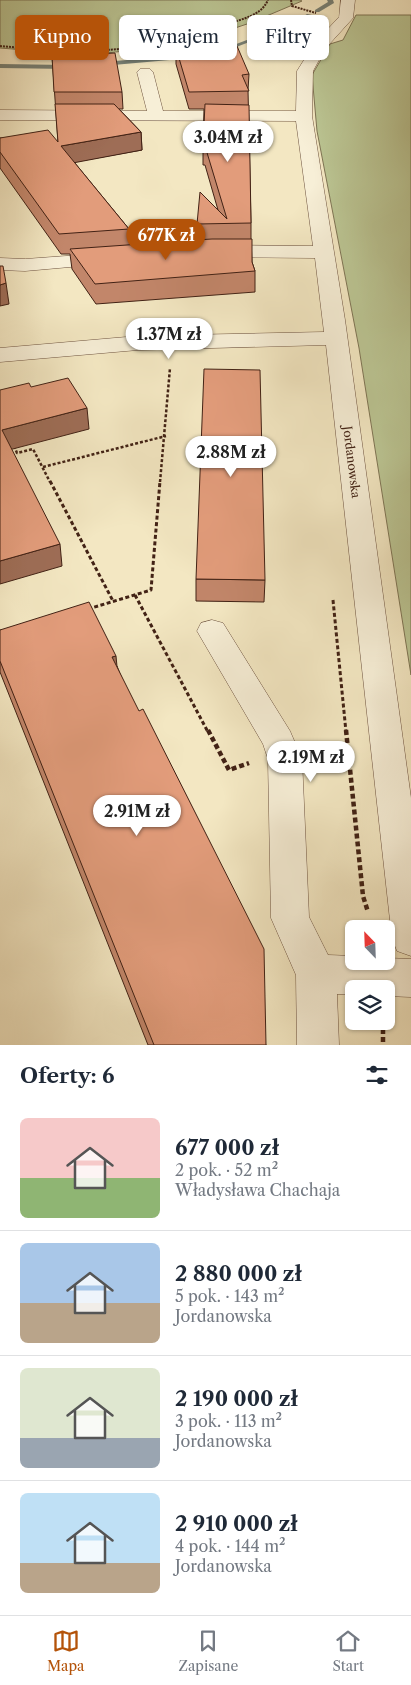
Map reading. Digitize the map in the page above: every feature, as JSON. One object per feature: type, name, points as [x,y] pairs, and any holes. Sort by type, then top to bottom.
[{"type":"street","name":"Jordanowska","points":[[348,0],[346,18],[319,47],[305,71],[304,116],[336,338],[411,938]]},
{"type":"street","points":[[145,72],[156,116]]},
{"type":"street","points":[[0,115],[304,116]]},
{"type":"street","points":[[0,124],[123,126]]},
{"type":"street","points":[[195,252],[324,252]]},
{"type":"street","points":[[0,264],[25,265],[130,257]]},
{"type":"street","points":[[0,355],[147,342],[336,338]]},
{"type":"street","points":[[212,631],[278,741],[285,759],[290,918],[316,974],[318,1045]]},
{"type":"street","points":[[316,974],[411,978]]},
{"type":"path","points":[[0,46],[90,50],[162,43],[186,38],[247,17],[262,10],[268,0]]},
{"type":"path","points":[[291,0],[292,6],[304,10]]},
{"type":"path","points":[[85,610],[151,590],[171,364]]},
{"type":"path","points":[[43,467],[166,436]]},
{"type":"path","points":[[14,446],[17,453],[33,449],[113,601]]},
{"type":"path","points":[[135,595],[229,770],[282,751]]},
{"type":"path","points":[[383,1030],[383,1045]]},
{"type":"green space","points":[[0,0],[302,1],[269,15],[247,15],[247,24],[237,27],[237,15],[119,15],[119,52],[109,53],[109,15],[15,15],[15,49],[0,48]]},
{"type":"green space","points":[[356,15],[411,15],[411,675],[359,348],[317,131],[312,75],[321,60],[329,60],[330,44],[343,40]]},
{"type":"building","points":[[237,46],[249,74],[242,75],[249,91],[189,92],[180,60],[237,60]]},
{"type":"building","points":[[109,53],[115,53],[122,92],[54,92],[52,60],[109,60]]},
{"type":"building","points":[[55,104],[114,104],[141,132],[61,146],[129,229],[59,234],[0,152],[0,138],[48,130],[58,142]]},
{"type":"building","points":[[205,104],[249,105],[251,223],[197,224],[200,192],[227,219],[205,146],[203,146]]},
{"type":"building","points":[[252,239],[252,262],[255,271],[95,284],[70,249],[141,244],[145,249],[195,245],[195,240]]},
{"type":"building","points":[[0,266],[3,266],[6,283],[0,285]]},
{"type":"building","points":[[204,369],[260,370],[265,580],[196,579]]},
{"type":"building","points":[[68,378],[87,408],[2,430],[60,544],[0,561],[0,390],[29,383],[31,387]]},
{"type":"building","points":[[89,602],[116,656],[112,657],[139,711],[143,709],[264,949],[266,1045],[154,1045],[0,661],[0,630]]},
{"type":"waterway","points":[[317,11],[331,3],[330,0]]},
{"type":"waterway","points":[[237,45],[247,41]]},
{"type":"waterway","points":[[102,64],[152,60]]},
{"type":"waterway","points":[[0,66],[68,67]]}]
